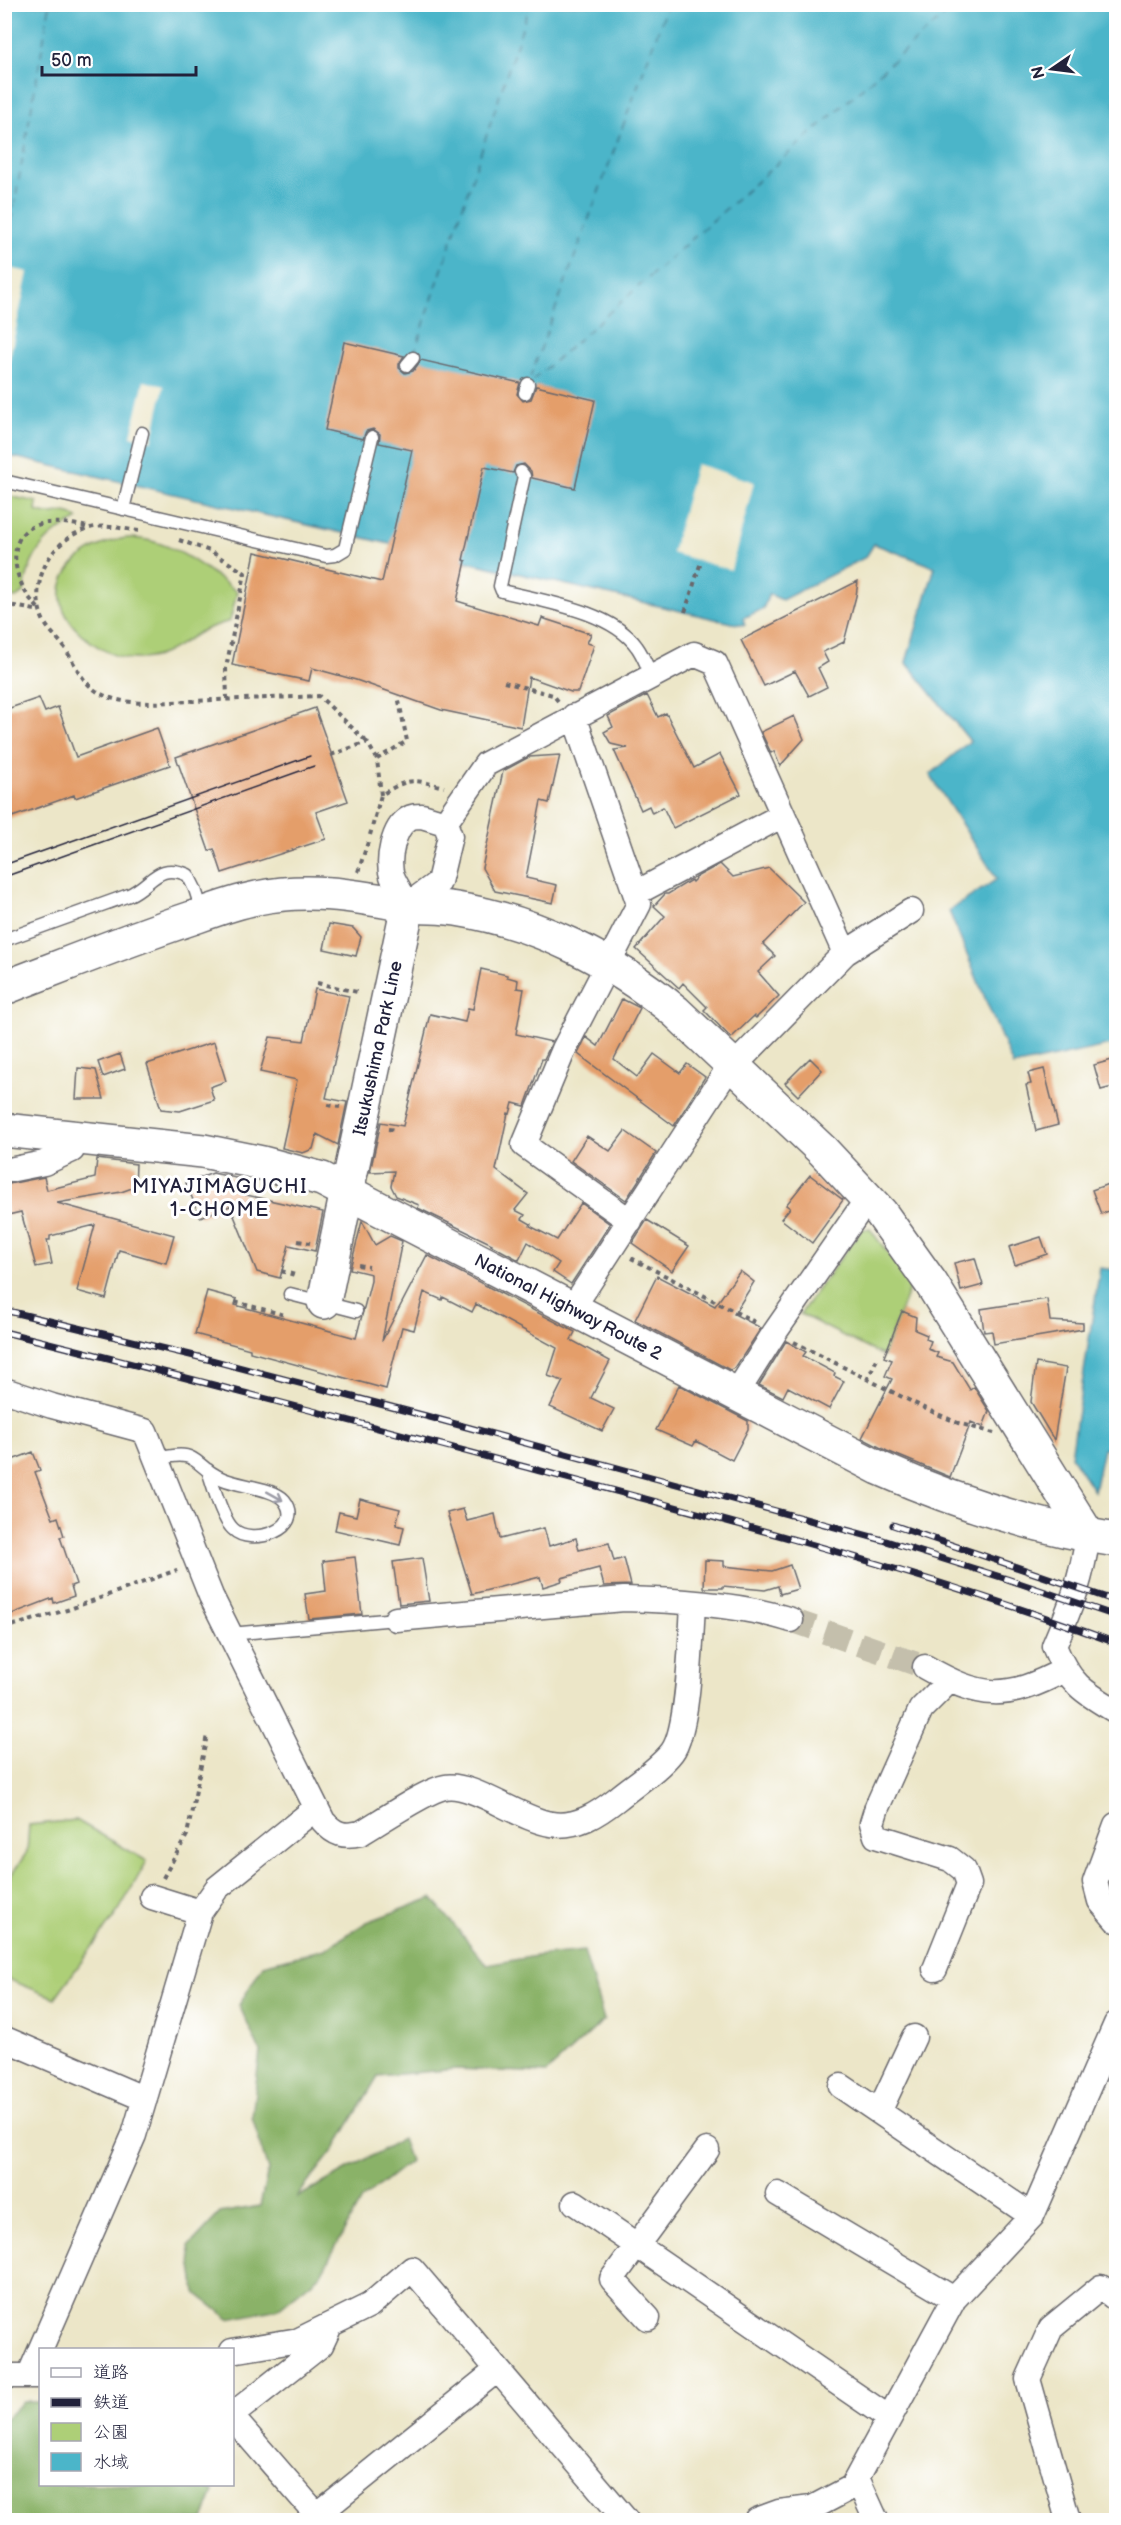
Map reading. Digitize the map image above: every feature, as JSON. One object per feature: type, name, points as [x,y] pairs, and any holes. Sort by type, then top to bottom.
[{"type":"main road","points":[[4,988],[203,914],[258,898],[302,893],[364,896],[408,905],[453,908],[508,921],[568,944],[608,964],[652,992],[734,1066],[823,1151],[868,1198],[907,1247],[1102,1538]]},
{"type":"main road","name":"Itsukushima Park Line","points":[[324,1302],[408,905]]},
{"type":"main road","name":"National Highway Route 2","points":[[4,1130],[164,1146],[233,1156],[322,1179],[879,1467],[948,1498],[1102,1538]]},
{"type":"street","points":[[445,823],[486,764],[694,654],[715,663],[845,952]]},
{"type":"street","points":[[574,716],[639,904],[564,1049],[524,1145],[630,1221]]},
{"type":"street","points":[[636,893],[783,815]]},
{"type":"street","points":[[422,816],[445,823],[450,836],[442,876],[434,888],[408,905],[391,873],[396,835],[402,824],[410,817],[422,816]]},
{"type":"street","points":[[572,1309],[722,1078],[845,952],[912,911]]},
{"type":"street","points":[[4,1171],[44,1163],[72,1150],[76,1137]]},
{"type":"street","points":[[736,1394],[774,1332],[868,1198]]},
{"type":"street","points":[[4,1390],[52,1406],[146,1431],[207,1587],[316,1808],[323,1821],[333,1832],[347,1837],[361,1833],[444,1787],[463,1789],[533,1819],[551,1824],[570,1824],[588,1819],[604,1810],[663,1761],[673,1751],[680,1738],[693,1604]]},
{"type":"street","points":[[1102,1538],[1084,1566],[1074,1601],[1054,1646],[1064,1670],[1090,1696],[1116,1711]]},
{"type":"street","points":[[396,1619],[614,1599],[653,1599],[754,1611],[791,1620]]},
{"type":"street","points":[[924,1667],[950,1681],[979,1692],[1008,1693],[1036,1685],[1064,1670]]},
{"type":"street","points":[[935,1970],[969,1884],[964,1870],[950,1859],[876,1836],[872,1822],[921,1708],[950,1681]]},
{"type":"street","points":[[47,2348],[134,2135],[200,1912],[217,1888],[316,1808]]},
{"type":"street","points":[[1116,1825],[1095,1882],[1100,1901],[1116,1920]]},
{"type":"street","points":[[152,1897],[200,1912]]},
{"type":"street","points":[[757,2520],[779,2512],[812,2508],[852,2487],[954,2299],[1032,2216],[1116,2024]]},
{"type":"street","points":[[879,2112],[914,2037]]},
{"type":"street","points":[[5,2039],[145,2099]]},
{"type":"street","points":[[841,2086],[1032,2216]]},
{"type":"street","points":[[648,2318],[612,2279],[707,2150]]},
{"type":"street","points":[[778,2194],[954,2299]]},
{"type":"street","points":[[575,2203],[890,2418]]},
{"type":"street","points":[[234,2350],[299,2340],[370,2305],[412,2269],[626,2520]]},
{"type":"street","points":[[1068,2520],[1028,2379],[1050,2328],[1101,2287],[1116,2299]]},
{"type":"street","points":[[234,2414],[321,2345],[330,2325]]},
{"type":"street","points":[[234,2418],[318,2516],[497,2370]]},
{"type":"street","points":[[4,2376],[35,2376]]},
{"type":"street","points":[[857,2478],[876,2520]]},
{"type":"lane","points":[[123,509],[142,433]]},
{"type":"lane","points":[[4,481],[326,556],[335,555],[345,549],[371,439]]},
{"type":"lane","points":[[523,474],[503,569],[500,586],[502,591],[589,613],[612,625],[637,646],[652,676]]},
{"type":"lane","points":[[4,940],[129,895],[137,891],[150,878],[170,870],[188,875],[203,914]]},
{"type":"lane","points":[[290,1294],[356,1311]]},
{"type":"lane","points":[[157,1459],[182,1455],[195,1459],[218,1478],[269,1492],[284,1500],[289,1513],[280,1531],[250,1537],[242,1536],[231,1528],[208,1470]]},
{"type":"lane","points":[[220,1503],[222,1494],[238,1485]]},
{"type":"lane","points":[[230,1634],[396,1619]]},
{"type":"path","points":[[149,532],[44,523],[26,529],[19,538],[16,552],[17,572],[24,591],[40,611],[50,632],[65,648],[80,677],[93,690],[112,699],[141,702],[319,696],[368,742],[377,759],[381,795]]},
{"type":"path","points":[[40,611],[38,587],[47,562],[64,541],[90,528]]},
{"type":"path","points":[[168,537],[210,551],[245,573],[226,668],[227,699]]},
{"type":"path","points":[[685,612],[701,562]]},
{"type":"path","points":[[4,604],[40,611]]},
{"type":"path","points":[[504,682],[553,695],[574,716]]},
{"type":"path","points":[[377,759],[408,741],[398,696]]},
{"type":"path","points":[[331,755],[368,742]]},
{"type":"path","points":[[317,983],[357,992]]},
{"type":"path","points":[[328,1105],[341,1107]]},
{"type":"path","points":[[388,1129],[396,1130]]},
{"type":"path","points":[[298,1241],[309,1244]]},
{"type":"path","points":[[612,1248],[867,1380],[958,1423],[999,1433]]},
{"type":"path","points":[[357,1264],[369,1267]]},
{"type":"path","points":[[281,1271],[295,1275]]},
{"type":"path","points":[[236,1302],[285,1315]]},
{"type":"path","points":[[867,1380],[878,1357]]},
{"type":"path","points":[[4,1628],[67,1610],[178,1569]]},
{"type":"path","points":[[152,1897],[188,1834],[207,1735]]},
{"type":"green space","points":[[4,495],[37,502],[36,511],[48,514],[68,514],[78,519],[44,543],[34,558],[24,592],[16,598],[5,596]]},
{"type":"green space","points":[[126,538],[157,542],[171,548],[199,564],[237,592],[230,621],[203,630],[155,657],[131,659],[119,657],[91,642],[73,626],[64,609],[61,593],[64,578],[73,564],[87,553],[105,544]]},
{"type":"green space","points":[[862,1229],[870,1229],[911,1284],[883,1356],[800,1314]]},
{"type":"green space","points":[[76,1820],[147,1861],[119,1910],[55,1998],[5,1978],[5,1884],[27,1852],[29,1825]]},
{"type":"green space","points":[[432,1898],[487,1965],[536,1956],[584,1951],[604,2020],[546,2073],[457,2069],[378,2076],[335,2148],[296,2198],[402,2139],[410,2161],[361,2200],[321,2274],[278,2309],[229,2319],[196,2293],[189,2246],[220,2213],[260,2206],[268,2170],[252,2117],[260,2051],[239,2005],[263,1965],[325,1949],[367,1922]]},
{"type":"green space","points":[[23,2402],[39,2402],[39,2486],[202,2486],[214,2492],[203,2520],[5,2520],[5,2419]]},
{"type":"water","points":[[5,5],[1116,5],[1116,1044],[1013,1066],[949,911],[997,879],[930,775],[970,741],[906,662],[935,567],[874,544],[866,557],[782,600],[769,594],[763,609],[743,618],[745,625],[5,455]]},
{"type":"water","points":[[1100,1268],[1116,1270],[1116,1443],[1115,1449],[1103,1449],[1094,1491],[1071,1456]]},
{"type":"pier","points":[[5,267],[28,272],[8,366],[4,365]]},
{"type":"pier","points":[[144,381],[164,386],[152,441],[131,436]]},
{"type":"pier","points":[[696,464],[754,482],[731,570],[672,553]]},
{"type":"building","points":[[344,342],[404,356],[399,368],[405,373],[413,371],[421,360],[520,383],[517,394],[523,401],[531,399],[536,386],[595,400],[575,488],[532,478],[531,471],[524,464],[516,466],[513,473],[484,467],[463,560],[466,561],[457,601],[539,626],[542,618],[591,634],[587,643],[594,645],[578,692],[571,692],[529,677],[521,727],[441,710],[356,680],[312,668],[309,681],[232,665],[255,552],[382,582],[412,450],[379,443],[380,434],[373,429],[366,431],[363,439],[325,430]]},
{"type":"building","points":[[858,581],[844,642],[823,652],[828,662],[818,668],[827,687],[809,696],[795,671],[764,686],[741,640]]},
{"type":"building","points":[[647,695],[658,717],[666,713],[694,768],[720,754],[741,794],[673,828],[663,807],[652,813],[649,806],[641,810],[614,750],[628,748],[611,744],[604,732],[613,727],[608,716]]},
{"type":"building","points":[[39,698],[45,712],[58,707],[76,757],[157,728],[170,765],[4,820],[4,710]]},
{"type":"building","points":[[315,708],[348,801],[316,812],[326,839],[222,873],[214,849],[209,851],[176,757]]},
{"type":"building","points":[[794,716],[804,739],[780,766],[774,751],[771,753],[761,732]]},
{"type":"building","points":[[560,755],[549,803],[541,801],[526,878],[557,885],[553,903],[495,891],[482,868],[503,771],[529,757]]},
{"type":"building","points":[[720,864],[733,877],[769,868],[804,902],[763,944],[775,956],[758,972],[779,996],[731,1038],[704,1010],[707,1007],[683,983],[679,988],[636,949],[665,916],[654,906],[665,894],[691,880],[692,882],[698,876]]},
{"type":"building","points":[[329,924],[353,928],[361,937],[356,956],[324,949]]},
{"type":"building","points":[[481,969],[518,980],[517,988],[524,989],[516,1034],[552,1042],[542,1059],[525,1106],[513,1103],[510,1114],[508,1113],[496,1170],[528,1194],[515,1210],[525,1215],[522,1219],[531,1224],[530,1226],[557,1240],[581,1203],[610,1224],[571,1284],[553,1272],[559,1263],[528,1242],[519,1260],[492,1244],[418,1208],[419,1205],[396,1196],[391,1186],[394,1171],[370,1172],[381,1122],[403,1126],[430,1014],[465,1022],[468,1008],[473,1009]]},
{"type":"building","points":[[315,989],[349,996],[326,1098],[347,1102],[338,1145],[317,1134],[313,1149],[303,1153],[282,1148],[297,1080],[260,1072],[270,1037],[304,1041]]},
{"type":"building","points":[[622,999],[640,1008],[614,1059],[637,1077],[654,1054],[680,1073],[687,1064],[705,1077],[674,1126],[578,1054],[586,1037],[598,1046]]},
{"type":"building","points":[[214,1042],[226,1081],[210,1087],[214,1100],[180,1111],[161,1109],[147,1064]]},
{"type":"building","points":[[120,1054],[125,1069],[103,1077],[98,1062]]},
{"type":"building","points":[[810,1058],[822,1070],[798,1096],[785,1083]]},
{"type":"building","points":[[1112,1060],[1116,1086],[1101,1090],[1094,1065]]},
{"type":"building","points":[[78,1068],[96,1070],[104,1099],[76,1099]]},
{"type":"building","points":[[1044,1069],[1058,1125],[1036,1131],[1026,1085],[1031,1084],[1028,1073]]},
{"type":"building","points":[[625,1131],[656,1153],[626,1200],[571,1161],[587,1136],[610,1151]]},
{"type":"building","points":[[97,1159],[136,1164],[135,1187],[121,1192],[57,1203],[174,1235],[166,1263],[119,1250],[106,1299],[77,1291],[95,1225],[50,1236],[50,1240],[47,1240],[52,1264],[36,1267],[21,1212],[8,1215],[4,1201],[4,1185],[44,1177],[47,1190],[95,1178]]},
{"type":"building","points":[[213,1173],[245,1180],[242,1194],[323,1212],[315,1251],[289,1245],[280,1278],[257,1272],[230,1206],[200,1217],[186,1183]]},
{"type":"building","points":[[810,1175],[843,1200],[812,1243],[781,1219],[790,1208],[786,1205]]},
{"type":"building","points":[[1116,1181],[1116,1208],[1101,1214],[1092,1190]]},
{"type":"building","points":[[647,1220],[689,1246],[672,1271],[632,1243]]},
{"type":"building","points":[[362,1221],[375,1245],[390,1236],[402,1241],[382,1341],[427,1255],[575,1332],[571,1340],[610,1361],[591,1398],[614,1409],[602,1431],[550,1407],[563,1381],[548,1376],[557,1348],[476,1304],[472,1312],[443,1297],[442,1300],[424,1292],[414,1330],[402,1327],[386,1389],[250,1352],[250,1349],[195,1334],[207,1291],[237,1299],[235,1305],[356,1338],[371,1281],[371,1274],[350,1269]]},
{"type":"building","points":[[1041,1237],[1047,1254],[1015,1265],[1009,1247]]},
{"type":"building","points":[[975,1258],[983,1285],[961,1291],[954,1263]]},
{"type":"building","points":[[740,1271],[754,1282],[734,1314],[761,1328],[735,1368],[730,1370],[635,1320],[657,1276],[715,1306]]},
{"type":"building","points":[[1047,1299],[1050,1321],[1083,1323],[1083,1329],[994,1344],[992,1331],[984,1332],[981,1309]]},
{"type":"building","points":[[902,1311],[916,1317],[915,1330],[927,1335],[926,1339],[931,1341],[928,1349],[938,1353],[936,1357],[953,1362],[970,1390],[974,1387],[989,1411],[983,1427],[971,1422],[950,1477],[862,1438],[892,1379],[885,1376],[892,1360],[884,1357]]},
{"type":"building","points":[[786,1341],[806,1352],[803,1356],[835,1373],[834,1376],[844,1381],[829,1409],[788,1387],[783,1397],[759,1385]]},
{"type":"building","points":[[1036,1363],[1066,1368],[1054,1440],[1031,1402]]},
{"type":"building","points":[[679,1385],[748,1421],[748,1429],[732,1460],[696,1441],[693,1446],[656,1430]]},
{"type":"building","points":[[33,1452],[40,1470],[35,1472],[53,1519],[58,1517],[64,1536],[60,1537],[76,1584],[71,1586],[74,1596],[54,1603],[53,1598],[4,1617],[4,1463]]},
{"type":"building","points":[[360,1499],[400,1509],[396,1525],[404,1527],[400,1545],[335,1530],[339,1512],[356,1516]]},
{"type":"building","points":[[463,1509],[467,1521],[495,1514],[500,1539],[544,1528],[549,1546],[576,1538],[579,1550],[609,1543],[614,1561],[624,1558],[631,1585],[604,1586],[599,1568],[561,1578],[562,1581],[543,1587],[540,1577],[472,1594],[447,1513]]},
{"type":"building","points":[[355,1557],[362,1614],[309,1619],[305,1594],[326,1591],[323,1561]]},
{"type":"building","points":[[422,1558],[429,1601],[399,1604],[393,1562]]},
{"type":"building","points":[[705,1560],[724,1561],[724,1566],[772,1571],[790,1565],[798,1589],[780,1594],[778,1586],[765,1590],[723,1586],[723,1588],[704,1588]]},
{"type":"ferry route","points":[[4,263],[50,4]]},
{"type":"ferry route","points":[[414,354],[530,4]]},
{"type":"ferry route","points":[[530,378],[668,4]]},
{"type":"ferry route","points":[[533,380],[957,4]]},
{"type":"tunnel","points":[[791,1620],[925,1667]]},
{"type":"tram line","points":[[4,865],[310,756]]},
{"type":"tram line","points":[[4,877],[314,766]]},
{"type":"railway","points":[[4,1310],[211,1360],[426,1416],[883,1540],[1116,1616]]},
{"type":"railway","points":[[4,1332],[269,1399],[754,1528],[900,1570],[1116,1643]]},
{"type":"railway","points":[[893,1525],[1116,1601]]},
{"type":"district","name":"MIYAJIMAGUCHI 1-CHOME","points":[[220,1198]]}]
